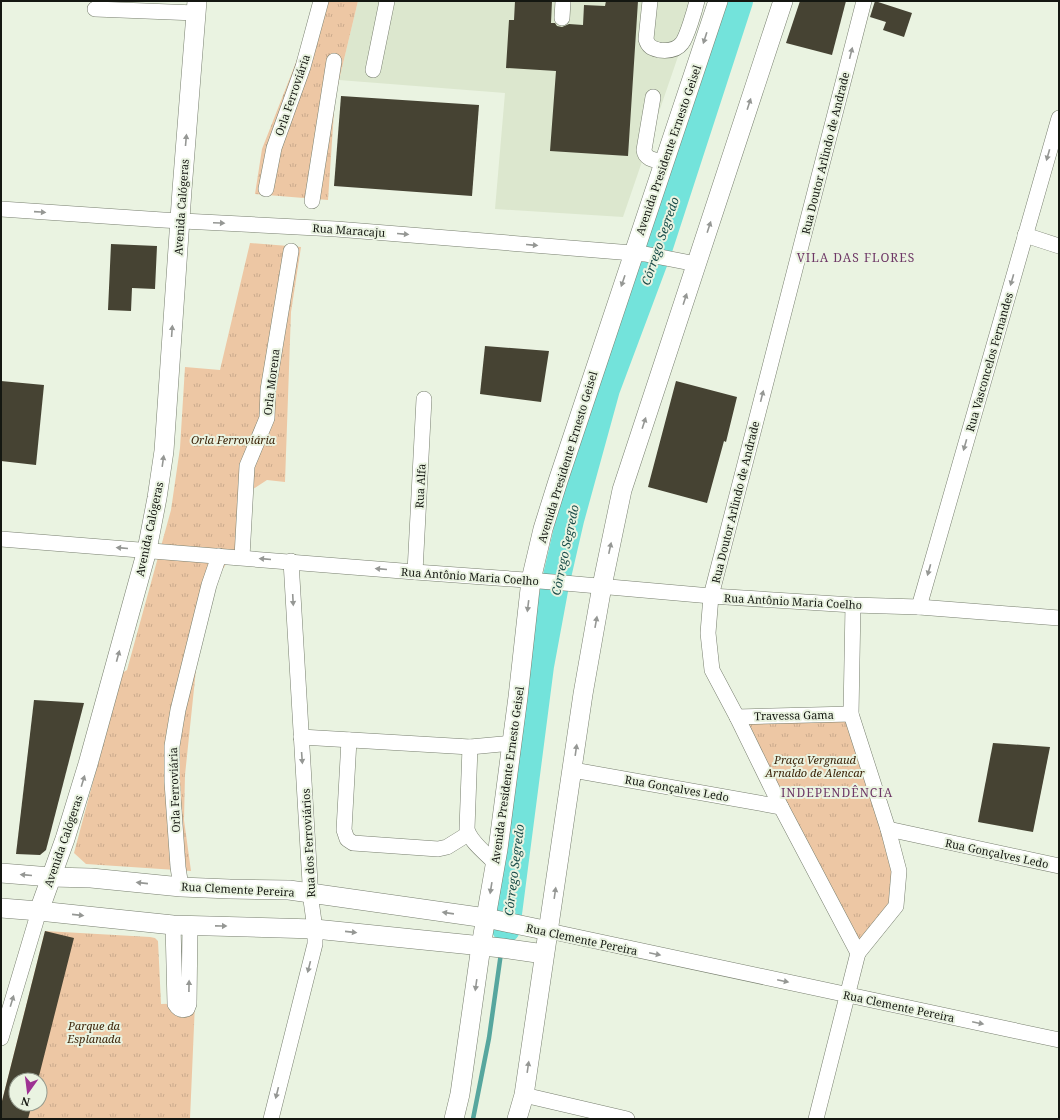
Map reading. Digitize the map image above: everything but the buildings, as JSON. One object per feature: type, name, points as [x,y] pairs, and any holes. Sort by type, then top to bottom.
[{"type":"main road","name":"Avenida Presidente Ernesto Geisel","points":[[454,1119],[460,1094],[481,946],[495,863],[512,743],[531,580],[558,480],[639,253],[664,162],[718,1]]},
{"type":"main road","points":[[517,1119],[524,1095],[537,953],[573,770],[583,694],[594,586],[690,263],[783,1]]},
{"type":"main road","name":"Avenida Calógeras","points":[[39,910],[65,840],[88,764],[147,550],[157,498],[164,452],[197,7]]},
{"type":"main road","name":"Rua Clemente Pereira","points":[[1,873],[51,877],[91,878],[181,887],[230,890],[289,890],[486,918],[542,930]]},
{"type":"main road","points":[[1,908],[39,910],[182,925],[315,929],[502,948],[537,953]]},
{"type":"street","name":"Orla Ferroviária","points":[[266,188],[274,148],[303,67],[321,1]]},
{"type":"street","points":[[373,70],[387,1]]},
{"type":"street","points":[[562,18],[563,1]]},
{"type":"street","points":[[650,1],[646,39],[648,45],[652,48],[666,51],[673,49],[682,43],[694,13],[697,1]]},
{"type":"street","name":"Rua Doutor Arlindo de Andrade","points":[[858,954],[780,807],[737,717],[712,670],[708,633],[711,596],[864,1]]},
{"type":"street","points":[[95,9],[197,7]]},
{"type":"street","points":[[312,201],[334,60]]},
{"type":"street","points":[[654,97],[644,155],[664,162]]},
{"type":"street","name":"Rua Vasconcelos Fernandes","points":[[919,607],[1059,118]]},
{"type":"street","name":"Rua Maracaju","points":[[1,209],[180,221],[336,229],[639,253],[690,263]]},
{"type":"street","points":[[1025,235],[1059,246]]},
{"type":"street","name":"Orla Morena","points":[[242,557],[247,466],[267,418],[268,390],[291,251]]},
{"type":"street","name":"Rua Alfa","points":[[415,572],[424,399]]},
{"type":"street","name":"Rua Antônio Maria Coelho","points":[[1,539],[531,580],[711,596],[853,605],[919,607],[1059,618]]},
{"type":"street","name":"Orla Ferroviária","points":[[181,887],[172,790],[172,746],[178,710],[203,607],[219,556]]},
{"type":"street","name":"Rua dos Ferroviários","points":[[270,1119],[315,944],[315,929],[310,894],[291,561]]},
{"type":"street","points":[[816,1119],[849,995],[858,954],[896,906],[898,871],[888,829],[851,714],[853,605]]},
{"type":"street","name":"Travessa Gama","points":[[737,717],[851,714]]},
{"type":"street","points":[[301,737],[470,747],[512,743]]},
{"type":"street","points":[[349,740],[344,830],[346,839],[353,843],[438,849],[447,847],[468,834]]},
{"type":"street","points":[[470,747],[468,834],[495,863]]},
{"type":"street","name":"Rua Gonçalves Ledo","points":[[573,770],[780,807]]},
{"type":"street","name":"Rua Gonçalves Ledo","points":[[888,829],[1059,866]]},
{"type":"street","name":"Avenida Calógeras","points":[[1,1038],[39,910]]},
{"type":"street","name":"Rua Clemente Pereira","points":[[542,930],[1059,1040]]},
{"type":"street","points":[[524,1095],[627,1119]]},
{"type":"shaded area","points":[[358,1],[697,1],[623,217],[495,209],[505,93],[339,80]]},
{"type":"green space","points":[[314,1],[358,1],[335,97],[328,200],[255,194],[262,149],[300,52]]},
{"type":"green space","name":"Orla Ferroviária","points":[[250,243],[301,247],[291,312],[285,482],[267,480],[250,491],[247,530],[213,585],[197,660],[185,775],[184,820],[191,871],[86,864],[74,853],[122,673],[127,670],[171,510],[180,448],[185,367],[220,370]]},
{"type":"green space","name":"Praça Vergnaud Arnaldo de Alencar","points":[[851,714],[888,829],[896,906],[858,953],[737,717]]},
{"type":"green space","name":"Parque da Esplanada","points":[[45,931],[155,938],[158,941],[161,1004],[195,1003],[190,1119],[1,1119],[1,1105],[8,1077],[8,1112],[48,1112],[48,1072],[9,1072]]},
{"type":"waterway","name":"Córrego Segredo","points":[[506,929],[540,666],[555,585],[570,520],[606,389],[658,250],[739,1]]},
{"type":"waterway","name":"Córrego Segredo","points":[[503,944],[506,929]]},
{"type":"waterway","name":"Córrego Segredo","points":[[473,1119],[489,1038],[501,953]]},
{"type":"district","name":"VILA DAS FLORES","points":[[856,257]]},
{"type":"district","name":"INDEPENDÊNCIA","points":[[837,792]]}]
